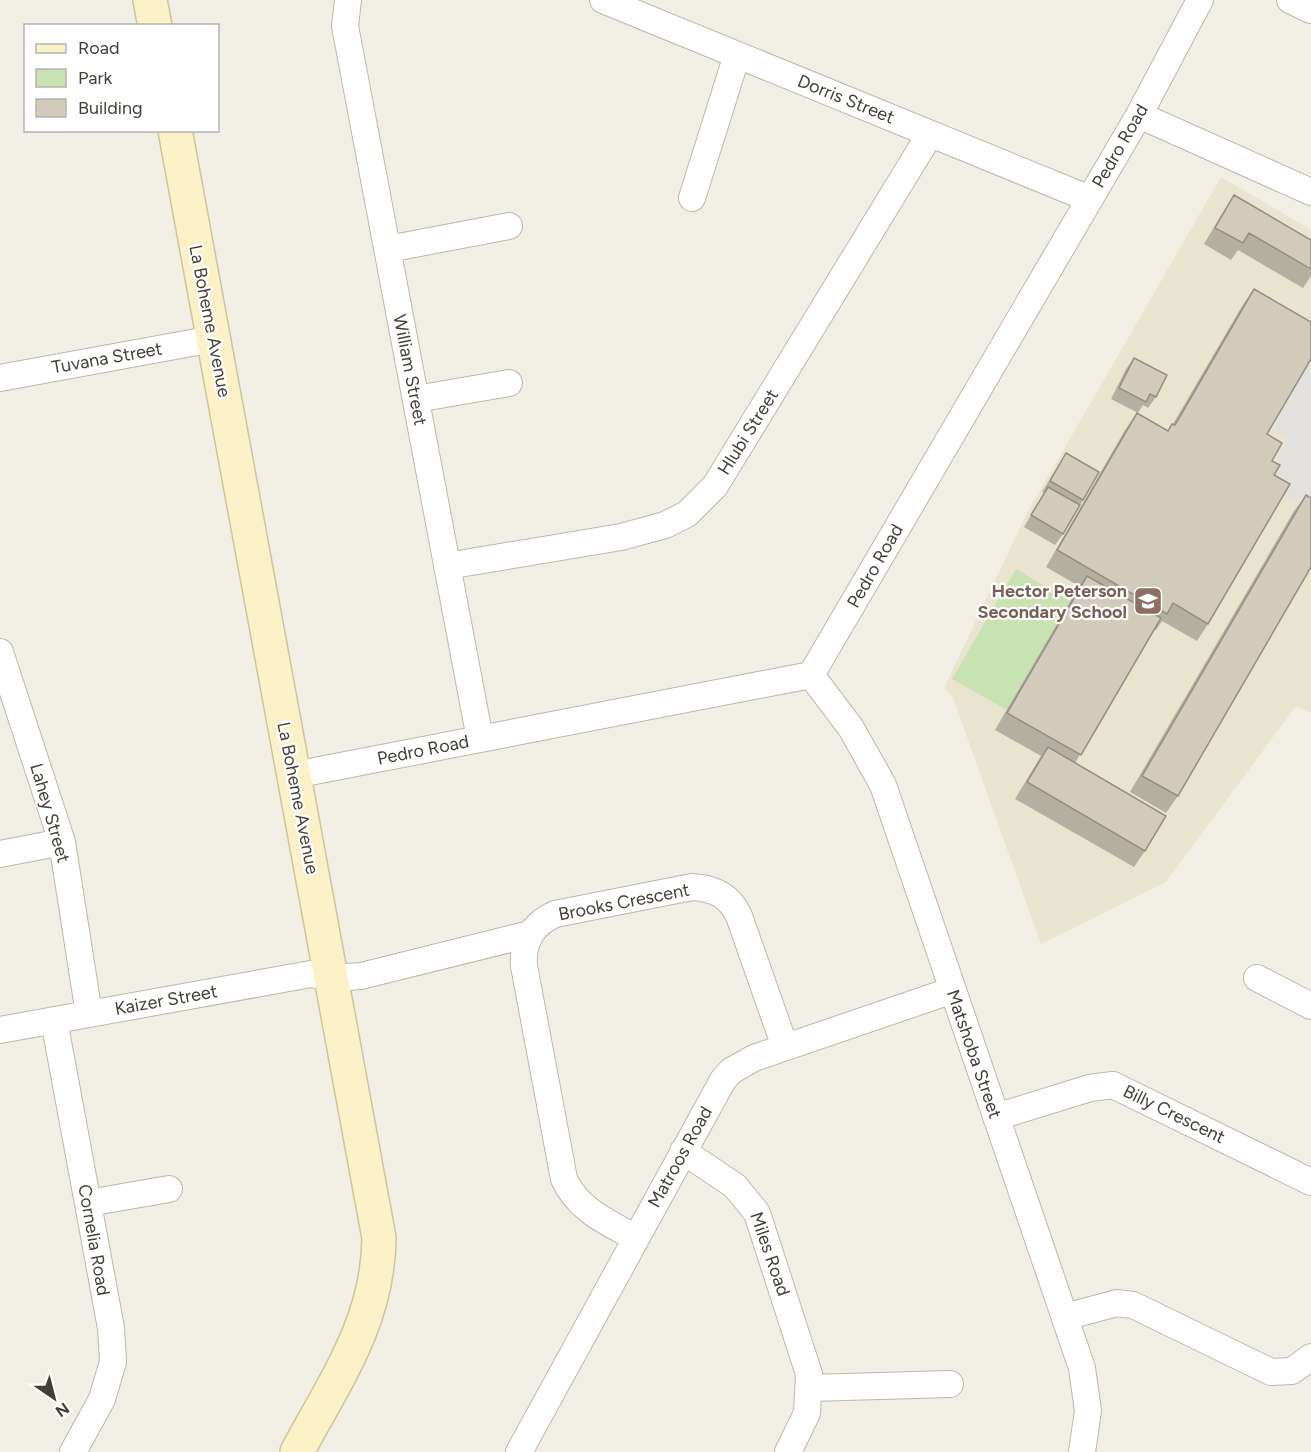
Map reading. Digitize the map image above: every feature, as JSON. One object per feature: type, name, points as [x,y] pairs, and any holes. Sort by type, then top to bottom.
[{"type":"street","points":[[150,0],[155,24]]},
{"type":"street","name":"William Street","points":[[348,0],[345,26],[480,739]]},
{"type":"street","name":"Dorris Street","points":[[603,0],[1090,199]]},
{"type":"street","name":"Pedro Road","points":[[294,775],[811,675],[1139,115],[1200,0]]},
{"type":"street","points":[[1290,0],[1311,10]]},
{"type":"street","points":[[692,198],[737,55]]},
{"type":"street","points":[[1139,115],[1311,192]]},
{"type":"street","name":"La Boheme Avenue","points":[[174,132],[377,1218],[378,1259],[372,1302],[364,1324],[297,1452]]},
{"type":"street","name":"Hlubi Street","points":[[447,566],[621,537],[664,525],[695,507],[714,486],[930,134]]},
{"type":"street","points":[[388,249],[509,226]]},
{"type":"street","name":"Tuvana Street","points":[[0,378],[213,339]]},
{"type":"street","points":[[416,399],[509,383]]},
{"type":"street","name":"Lahey Street","points":[[0,652],[62,842],[89,1014]]},
{"type":"street","name":"Matshoba Street","points":[[811,675],[851,728],[883,785],[1065,1317],[1086,1389],[1088,1411],[1082,1452]]},
{"type":"street","points":[[0,854],[62,842]]},
{"type":"street","name":"Brooks Crescent","points":[[530,934],[537,925],[555,914],[692,887],[712,889],[729,900],[739,916],[785,1047]]},
{"type":"street","points":[[530,934],[523,955],[524,966],[564,1179],[569,1190],[584,1208],[636,1238]]},
{"type":"street","name":"Kaizer Street","points":[[0,1030],[311,974],[332,978],[362,976],[530,934]]},
{"type":"street","points":[[1257,978],[1311,1006]]},
{"type":"street","name":"Matroos Road","points":[[519,1452],[683,1150],[720,1085],[731,1071],[754,1058],[952,990]]},
{"type":"street","name":"Cornelia Road","points":[[54,1020],[111,1328],[113,1362],[102,1399],[73,1452]]},
{"type":"street","name":"Billy Crescent","points":[[996,1117],[1090,1088],[1113,1085],[1311,1182]]},
{"type":"street","name":"Miles Road","points":[[683,1150],[735,1186],[757,1213],[806,1360],[810,1388],[807,1413],[788,1452]]},
{"type":"street","points":[[88,1203],[169,1189]]},
{"type":"street","points":[[1065,1317],[1125,1303],[1271,1372],[1292,1371],[1311,1357]]},
{"type":"street","points":[[810,1388],[950,1384]]},
{"type":"shaded area","name":"Hector Peterson Secondary School","points":[[1221,177],[1311,230],[1311,713],[1296,706],[1166,882],[1041,944],[953,698],[944,688],[1027,513]]},
{"type":"shaded area","points":[[1311,356],[1311,500],[1306,508],[1266,485],[1264,480],[1289,438],[1270,427]]},
{"type":"green space","points":[[1016,569],[1070,601],[1007,710],[952,679]]},
{"type":"building","points":[[1234,195],[1311,240],[1311,269],[1249,233],[1243,243],[1215,228]]},
{"type":"building","points":[[1254,289],[1311,322],[1311,359],[1267,434],[1282,443],[1272,461],[1280,465],[1274,475],[1290,484],[1208,624],[1173,603],[1167,614],[1057,550],[1137,413],[1168,431],[1172,424],[1175,425]]},
{"type":"building","points":[[1134,358],[1167,375],[1156,397],[1150,394],[1146,402],[1119,388]]},
{"type":"building","points":[[1066,453],[1099,472],[1083,500],[1050,481]]},
{"type":"building","points":[[1048,487],[1080,505],[1063,534],[1031,515]]},
{"type":"building","points":[[1306,495],[1311,498],[1311,567],[1178,796],[1142,776]]},
{"type":"building","points":[[1087,576],[1161,618],[1081,755],[1007,713]]},
{"type":"building","points":[[1048,747],[1166,816],[1145,851],[1027,782]]},
{"type":"place","name":"Hector Peterson Secondary School","points":[[1148,601]]}]
